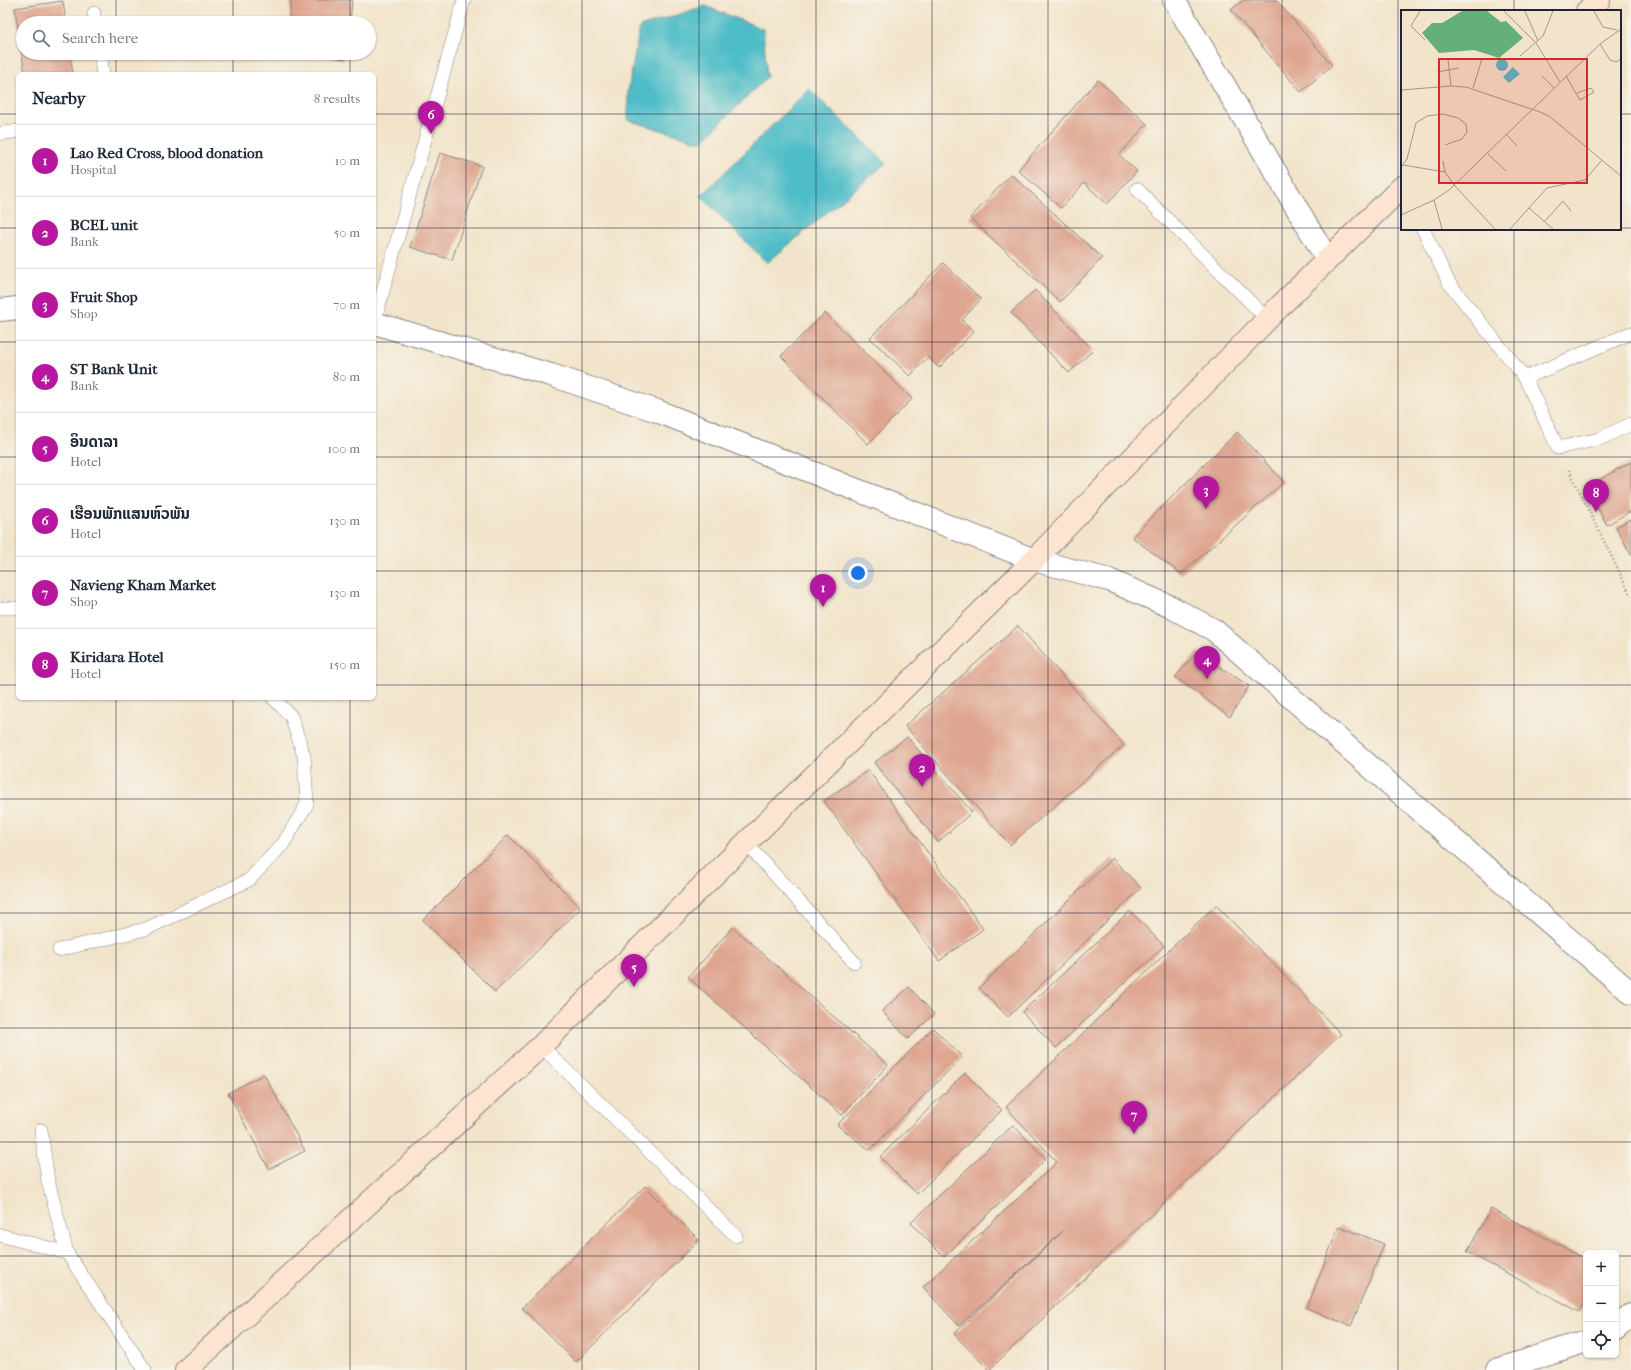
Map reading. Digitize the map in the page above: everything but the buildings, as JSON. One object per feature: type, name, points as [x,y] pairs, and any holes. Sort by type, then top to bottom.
[{"type":"main road","points":[[1588,10],[1599,0]]},
{"type":"main road","points":[[186,1370],[541,1046],[1034,560],[1327,259],[1401,188]]},
{"type":"street","points":[[1174,0],[1327,259]]},
{"type":"street","points":[[0,310],[16,308]]},
{"type":"street","points":[[376,324],[551,375],[657,411],[1034,560],[1109,580],[1169,606],[1214,630],[1409,801],[1631,992]]},
{"type":"street","points":[[1619,1326],[1631,1315]]},
{"type":"street","points":[[1498,1370],[1583,1342]]},
{"type":"lane","points":[[376,316],[464,0]]},
{"type":"lane","points":[[101,60],[103,72]]},
{"type":"lane","points":[[0,134],[16,131]]},
{"type":"lane","points":[[1137,189],[1268,319]]},
{"type":"lane","points":[[1423,230],[1449,283],[1525,378],[1558,448],[1599,439],[1631,424]]},
{"type":"lane","points":[[1525,378],[1631,333]]},
{"type":"lane","points":[[0,608],[16,608]]},
{"type":"lane","points":[[59,950],[153,926],[249,880],[284,844],[307,804],[304,756],[291,716],[275,700]]},
{"type":"lane","points":[[746,843],[854,962]]},
{"type":"lane","points":[[541,1046],[736,1236]]},
{"type":"lane","points":[[41,1130],[48,1181],[67,1253],[145,1370]]},
{"type":"lane","points":[[0,1236],[67,1253]]},
{"type":"path","points":[[1558,448],[1631,596]]},
{"type":"water","points":[[705,6],[763,29],[767,77],[701,142],[628,120],[628,91],[640,27]]},
{"type":"water","points":[[809,89],[886,163],[767,263],[701,196]]},
{"type":"place","name":"ເຮືອນພັກແສນຫົວພັນ","points":[[431,134]]},
{"type":"place","name":"Fruit Shop","points":[[1206,509]]},
{"type":"place","name":"Kiridara Hotel","points":[[1596,512]]},
{"type":"place","name":"Lao Red Cross, blood donation","points":[[823,607]]},
{"type":"place","name":"ST Bank Unit","points":[[1207,679]]},
{"type":"place","name":"BCEL unit","points":[[922,787]]},
{"type":"place","name":"ອິນດາລາ","points":[[634,987]]},
{"type":"place","name":"Navieng Kham Market","points":[[1134,1134]]}]
